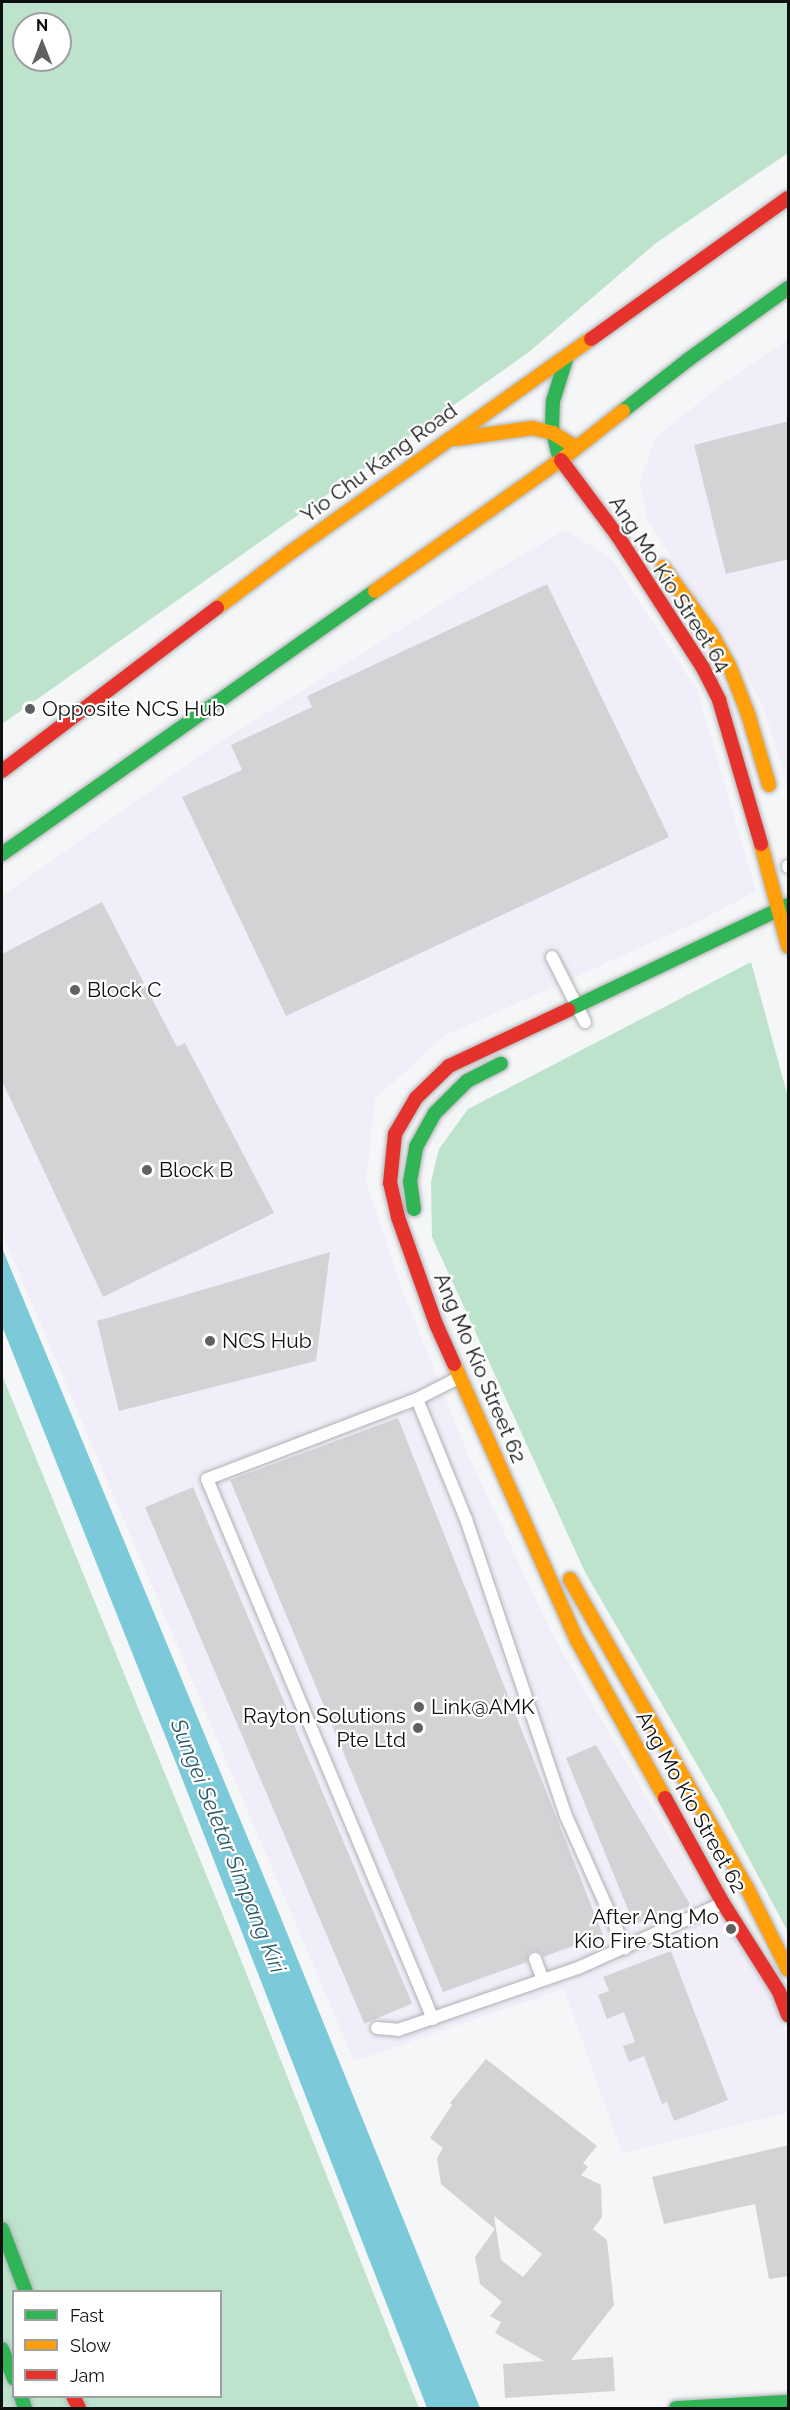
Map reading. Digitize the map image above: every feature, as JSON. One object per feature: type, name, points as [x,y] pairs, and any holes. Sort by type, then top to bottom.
[{"type":"street","name":"Yio Chu Kang Road","points":[[2,771],[160,648],[443,442],[789,198]]},
{"type":"street","points":[[2,854],[561,460],[689,358],[789,288]]},
{"type":"street","points":[[561,460],[553,433],[553,401],[567,356]]},
{"type":"street","points":[[443,442],[511,429],[532,428],[553,433],[575,447],[585,462]]},
{"type":"street","name":"Ang Mo Kio Street 64","points":[[561,460],[617,535],[673,620],[719,700],[783,906],[782,927],[789,946]]},
{"type":"street","name":"Ang Mo Kio Street 64","points":[[651,551],[711,633],[740,692],[772,798]]},
{"type":"street","name":"Ang Mo Kio Street 62","points":[[783,906],[449,1066],[416,1098],[395,1134],[390,1163],[390,1183],[398,1217],[458,1378],[577,1640],[735,1896],[789,1970]]},
{"type":"street","points":[[416,1217],[410,1182],[416,1147],[435,1113],[466,1081],[516,1056]]},
{"type":"street","name":"Ang Mo Kio Street 62","points":[[421,1237],[448,1313]]},
{"type":"street","name":"Ang Mo Kio Street 62","points":[[465,1354],[518,1471]]},
{"type":"street","name":"Ang Mo Kio Street 62","points":[[561,1562],[735,1896],[789,2015]]},
{"type":"street","points":[[2,2229],[25,2290]]},
{"type":"street","points":[[2,2349],[12,2374]]},
{"type":"street","points":[[676,2409],[789,2402]]},
{"type":"lane","points":[[673,620],[692,606]]},
{"type":"lane","points":[[719,700],[740,692]]},
{"type":"lane","points":[[552,957],[585,1022]]},
{"type":"lane","points":[[398,1217],[416,1217]]},
{"type":"lane","points":[[436,1324],[448,1313]]},
{"type":"lane","points":[[433,2019],[207,1479],[340,1434],[472,1371]]},
{"type":"lane","points":[[417,1399],[466,1518],[566,1816],[625,1948]]},
{"type":"lane","points":[[377,2028],[398,2031],[578,1968],[735,1896]]},
{"type":"lane","points":[[535,1959],[543,1980]]},
{"type":"shaded area","points":[[788,340],[788,786],[763,706],[728,639],[692,590],[647,519],[640,482],[655,438],[722,384]]},
{"type":"shaded area","points":[[565,530],[611,558],[697,690],[756,891],[697,922],[444,1036],[375,1099],[366,1181],[399,1282],[468,1455],[553,1636],[669,1836],[772,1998],[788,2039],[788,2113],[622,2153],[564,1989],[354,2061],[2,1233],[2,896],[212,747],[475,583]]},
{"type":"green space","points":[[2,2],[788,2],[788,153],[656,243],[529,352],[2,724]]},
{"type":"green space","points":[[751,962],[788,1097],[788,1932],[717,1799],[585,1572],[432,1237],[431,1182],[439,1149],[468,1109]]},
{"type":"green space","points":[[2,1375],[235,1945],[419,2408],[2,2408]]},
{"type":"water","name":"Sungei Seletar Simpang Kiri","points":[[2,1248],[274,1901],[480,2408],[427,2408],[178,1768],[2,1326]]},
{"type":"building","points":[[789,421],[789,559],[726,574],[694,445]]},
{"type":"building","points":[[547,584],[669,837],[286,1016],[182,797],[242,770],[231,745],[312,707],[307,696]]},
{"type":"building","points":[[102,902],[177,1047],[185,1043],[274,1213],[103,1297],[2,1081],[2,954]]},
{"type":"building","name":"NCS Hub","points":[[330,1252],[316,1361],[119,1411],[97,1321]]},
{"type":"building","name":"Link@AMK","points":[[398,1418],[603,1935],[543,1957],[540,1952],[533,1951],[528,1954],[527,1962],[443,1992],[230,1480]]},
{"type":"building","points":[[193,1487],[412,2003],[364,2024],[145,1507]]},
{"type":"building","name":"Link@AMK","points":[[596,1745],[691,1906],[634,1924],[566,1758]]},
{"type":"building","points":[[671,1951],[728,2100],[674,2121],[667,2102],[662,2104],[644,2056],[629,2062],[623,2046],[635,2042],[624,2012],[607,2019],[598,1995],[609,1991],[603,1977]]},
{"type":"building","points":[[486,2059],[597,2146],[583,2163],[588,2167],[581,2175],[601,2185],[602,2217],[593,2229],[607,2240],[614,2305],[571,2360],[613,2357],[615,2391],[505,2398],[503,2364],[544,2361],[495,2333],[501,2322],[490,2316],[502,2302],[480,2284],[475,2257],[495,2229],[441,2184],[437,2158],[443,2148],[430,2138],[452,2105],[450,2103]],"holes":[[[494,2216],[542,2254],[523,2277],[501,2260]]]},
{"type":"building","points":[[789,2145],[789,2276],[769,2279],[755,2204],[664,2224],[652,2177]]},
{"type":"traffic: fast","points":[[623,411],[689,359],[788,288]]},
{"type":"traffic: fast","points":[[558,453],[552,427],[553,401],[567,356]]},
{"type":"traffic: fast","points":[[2,854],[375,591]]},
{"type":"traffic: fast","points":[[568,1010],[788,905]]},
{"type":"traffic: fast","points":[[414,1209],[410,1182],[416,1147],[435,1113],[467,1081],[501,1064]]},
{"type":"traffic: fast","points":[[2,2229],[25,2290]]},
{"type":"traffic: fast","points":[[2,2349],[12,2374]]},
{"type":"traffic: fast","points":[[22,2398],[25,2408]]},
{"type":"traffic: fast","points":[[676,2408],[788,2402]]},
{"type":"traffic: slow","points":[[217,608],[291,552],[591,339]]},
{"type":"traffic: slow","points":[[375,591],[561,460],[623,411]]},
{"type":"traffic: slow","points":[[456,439],[532,428],[553,433],[575,447]]},
{"type":"traffic: slow","points":[[663,567],[711,633],[729,665],[748,714],[769,785]]},
{"type":"traffic: slow","points":[[761,844],[788,946]]},
{"type":"traffic: slow","points":[[454,1364],[577,1640],[665,1798]]},
{"type":"traffic: slow","points":[[570,1579],[748,1890],[788,1970]]},
{"type":"traffic: jam","points":[[591,339],[788,198]]},
{"type":"traffic: jam","points":[[561,460],[617,535],[703,668],[719,700],[761,844]]},
{"type":"traffic: jam","points":[[2,771],[217,608]]},
{"type":"traffic: jam","points":[[454,1364],[436,1324],[398,1217],[390,1183],[395,1134],[416,1098],[449,1066],[568,1010]]},
{"type":"traffic: jam","points":[[665,1798],[723,1903],[779,1992],[788,2015]]},
{"type":"traffic: jam","points":[[74,2398],[79,2408]]},
{"type":"place","name":"Opposite NCS Hub","points":[[30,709]]},
{"type":"place","name":"Block C","points":[[75,990]]},
{"type":"place","name":"Block B","points":[[147,1170]]},
{"type":"place","name":"NCS Hub","points":[[210,1341]]},
{"type":"place","name":"Link@AMK","points":[[419,1707]]},
{"type":"place","name":"Rayton Solutions Pte Ltd","points":[[418,1728]]},
{"type":"place","name":"After Ang Mo Kio Fire Station","points":[[731,1929]]}]
